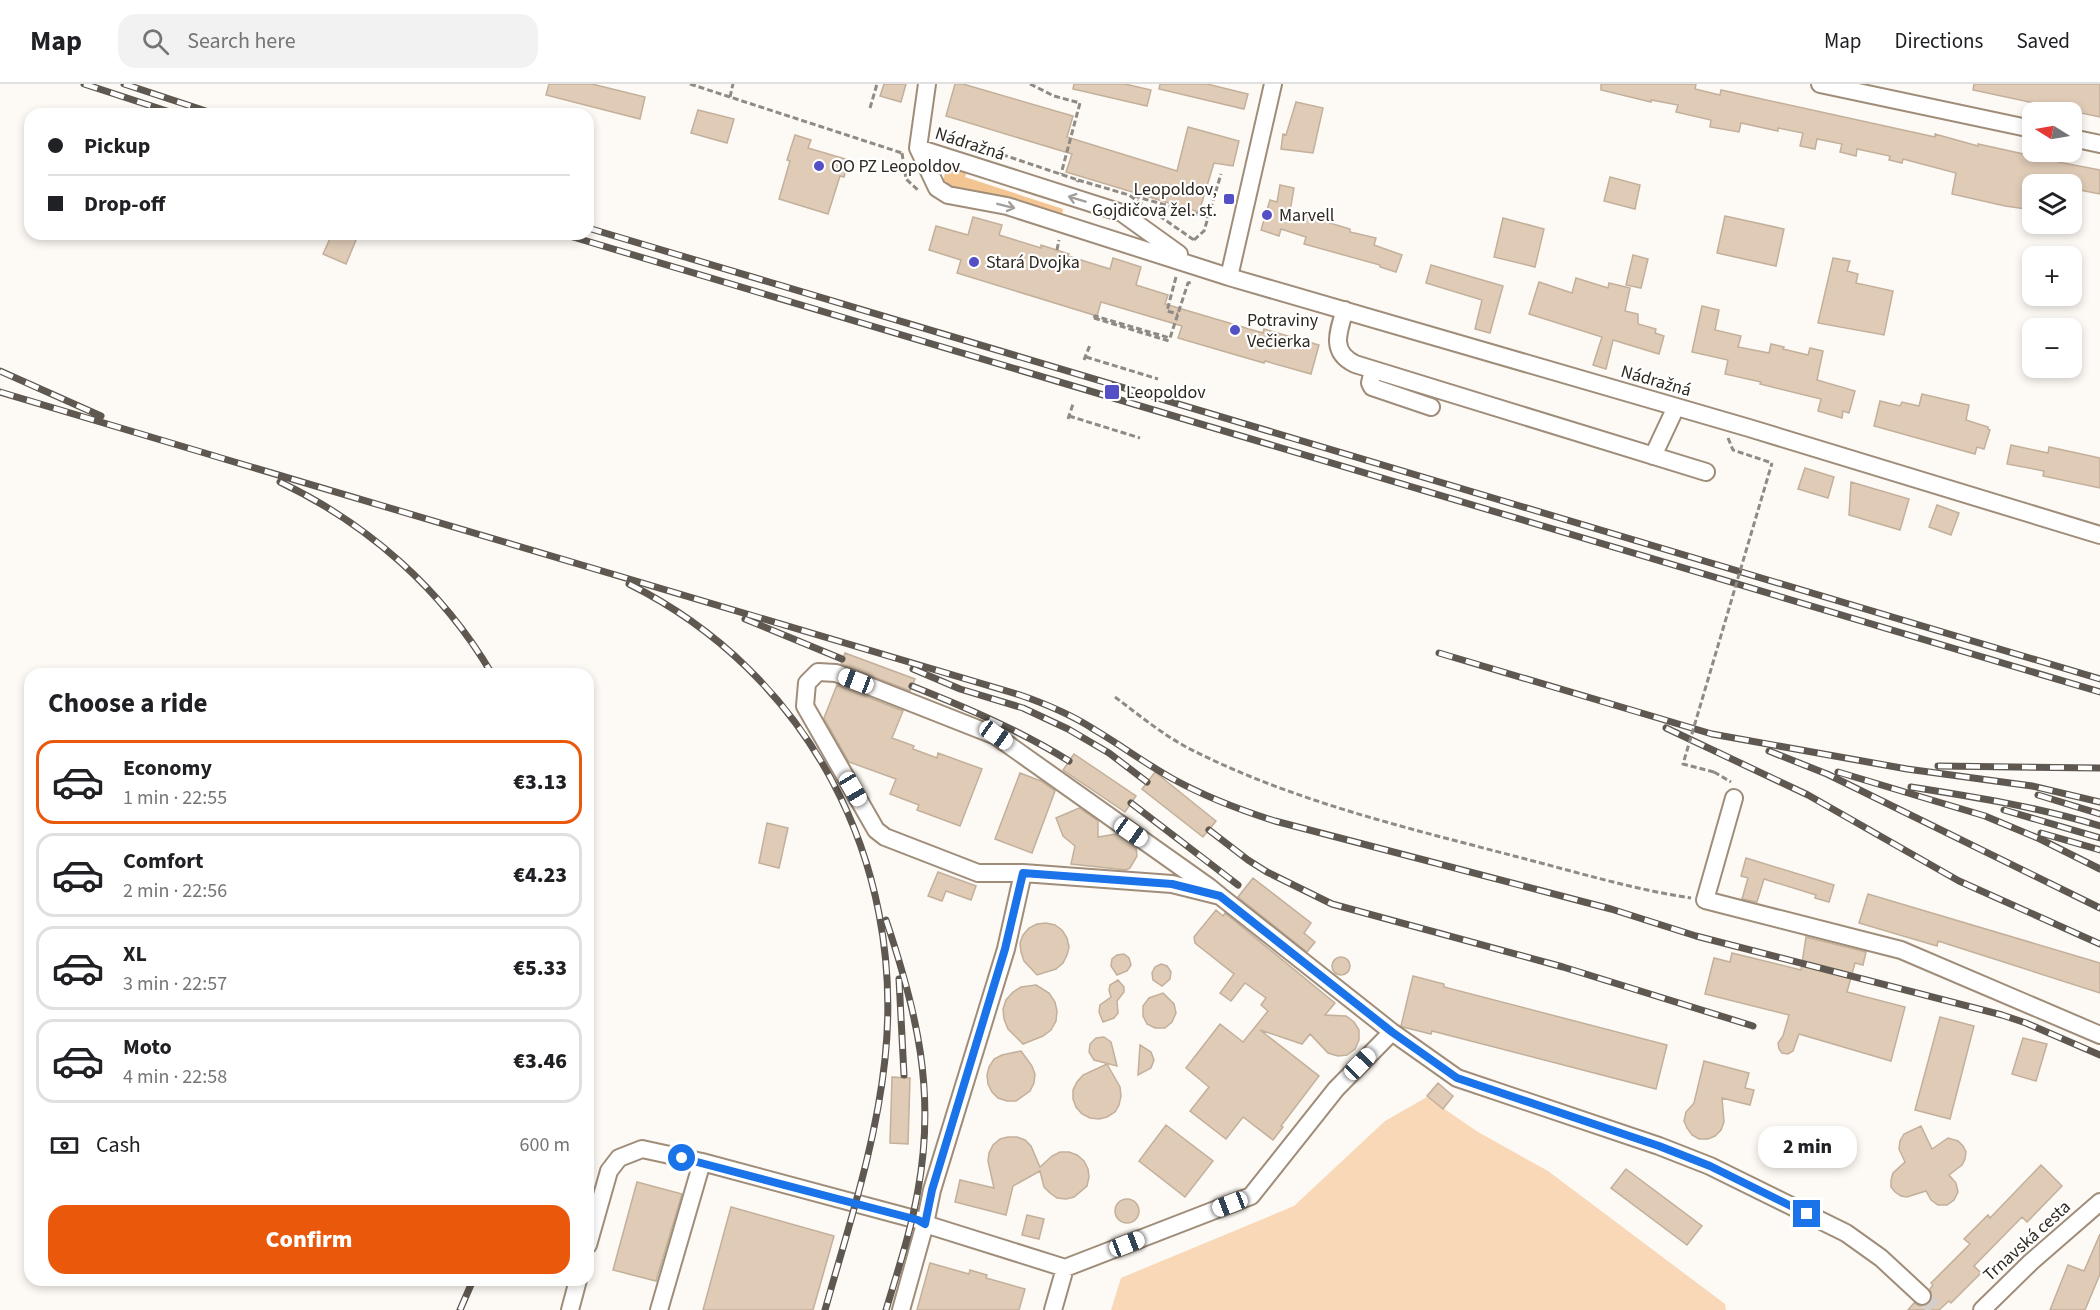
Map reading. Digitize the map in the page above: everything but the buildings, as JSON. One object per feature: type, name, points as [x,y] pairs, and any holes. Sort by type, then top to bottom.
[{"type":"street","points":[[918,148],[927,84]]},
{"type":"street","points":[[1230,277],[1273,84]]},
{"type":"street","points":[[1820,84],[2022,127]]},
{"type":"street","points":[[2082,140],[2100,144]]},
{"type":"street","name":"Nádražná","points":[[918,148],[1122,213],[1171,249],[1201,267]]},
{"type":"street","name":"Nádražná","points":[[918,148],[937,188],[948,195],[1007,206],[1230,277],[1749,428],[2100,535]]},
{"type":"street","points":[[1345,310],[1338,346],[1342,356],[1355,364],[1706,472]]},
{"type":"street","points":[[1373,370],[1370,383],[1372,387],[1431,406]]},
{"type":"street","points":[[1653,456],[1676,407]]},
{"type":"street","points":[[1220,896],[1172,884],[1023,873],[978,873],[885,837],[876,831],[806,706],[807,683],[819,672],[836,674],[996,735],[1209,887],[1392,1032],[1457,1078],[1690,1158],[1846,1233],[1881,1258],[1922,1296]]},
{"type":"street","points":[[1734,798],[1705,900],[1901,950],[2100,1035]]},
{"type":"street","points":[[901,1310],[932,1190],[1005,949],[1023,873]]},
{"type":"street","points":[[594,1224],[609,1171],[619,1158],[642,1149],[702,1162],[918,1220],[1065,1268],[1251,1196],[1336,1089],[1392,1032]]},
{"type":"street","points":[[659,1310],[702,1162]]},
{"type":"street","name":"Trnavská cesta","points":[[1982,1310],[2031,1262],[2100,1202]]},
{"type":"street","points":[[1053,1310],[1065,1268]]},
{"type":"street","points":[[570,1310],[576,1286]]},
{"type":"path","points":[[690,84],[902,153],[918,148]]},
{"type":"path","points":[[730,97],[733,84]]},
{"type":"path","points":[[870,108],[877,84]]},
{"type":"path","points":[[938,125],[940,134],[1061,174],[1080,104],[1054,96],[1030,84]]},
{"type":"path","points":[[1194,246],[1194,240],[1204,231],[1221,174]]},
{"type":"path","points":[[1129,195],[1209,217]]},
{"type":"path","points":[[1178,314],[1167,310],[1176,276],[1188,283],[1196,281],[1201,267]]},
{"type":"path","points":[[1094,318],[1095,316],[1170,338],[1188,283]]},
{"type":"path","points":[[1093,323],[1094,318]]},
{"type":"path","points":[[1094,318],[1169,341]]},
{"type":"path","points":[[1090,345],[1085,358],[1158,379]]},
{"type":"path","points":[[1073,404],[1068,418],[1140,438]]},
{"type":"path","points":[[1714,772],[1683,764],[1772,463],[1733,450]]},
{"type":"path","points":[[1115,697],[1189,748],[1267,782],[1349,812],[1609,881],[1664,894],[1705,900]]},
{"type":"shaded area","points":[[960,165],[966,174],[965,177],[1063,209],[1062,215],[954,191],[943,183],[945,173]]},
{"type":"shaded area","points":[[1427,1097],[1478,1132],[1548,1171],[1725,1304],[1726,1310],[1111,1310],[1121,1278],[1294,1206],[1385,1121]]},
{"type":"tunnel","points":[[1922,1296],[1937,1310]]},
{"type":"railway","points":[[84,84],[158,108]]},
{"type":"railway","points":[[124,84],[197,108]]},
{"type":"railway","points":[[594,230],[2100,679]]},
{"type":"railway","points":[[583,240],[2100,692]]},
{"type":"railway","points":[[0,371],[101,416]]},
{"type":"railway","points":[[0,392],[218,457]]},
{"type":"railway","points":[[211,455],[1020,695],[1077,719],[1185,786],[1223,803],[1275,821],[1611,909],[1696,936],[2002,1015],[2100,1055]]},
{"type":"railway","points":[[280,482],[343,518],[400,562],[450,614],[488,668]]},
{"type":"railway","points":[[629,584],[692,622],[747,668],[794,721],[832,781],[860,845],[879,914],[887,985],[885,1059],[881,1091],[868,1155],[825,1310]]},
{"type":"railway","points":[[745,619],[842,659]]},
{"type":"railway","points":[[1439,653],[1712,734],[1907,769],[2032,786],[2100,802]]},
{"type":"railway","points":[[913,669],[960,689],[1023,708],[1068,729],[1109,753],[1147,782]]},
{"type":"railway","points":[[912,686],[992,720],[1069,761]]},
{"type":"railway","points":[[1666,728],[1808,795],[1959,881],[2100,944]]},
{"type":"railway","points":[[1769,751],[1827,774],[2100,908]]},
{"type":"railway","points":[[1938,766],[2100,768]]},
{"type":"railway","points":[[1838,772],[1985,816],[2040,839],[2100,869]]},
{"type":"railway","points":[[1911,787],[2030,808],[2100,826]]},
{"type":"railway","points":[[2038,795],[2100,814]]},
{"type":"railway","points":[[1131,803],[1238,885]]},
{"type":"railway","points":[[2004,810],[2100,838]]},
{"type":"railway","points":[[1209,830],[1267,872],[1332,904],[1563,967],[1753,1026]]},
{"type":"railway","points":[[2041,833],[2100,850]]},
{"type":"railway","points":[[886,920],[907,987],[914,1020],[924,1086],[925,1119],[923,1154],[915,1205],[886,1310]]},
{"type":"railway","points":[[899,979],[904,1075]]},
{"type":"railway","points":[[460,1310],[470,1286]]},
{"type":"place","name":"OO PZ Leopoldov","points":[[819,166]]},
{"type":"place","name":"Leopoldov, Gojdičova žel. st.","points":[[1229,199]]},
{"type":"place","name":"Marvell","points":[[1267,215]]},
{"type":"place","name":"Stará Dvojka","points":[[974,262]]},
{"type":"place","name":"Potraviny Večierka","points":[[1235,330]]},
{"type":"place","name":"Leopoldov","points":[[1112,392]]},
{"type":"route","points":[[682,1158],[918,1220],[925,1224],[932,1190],[1005,949],[1023,873],[1172,884],[1220,896],[1392,1032],[1457,1078],[1659,1146],[1710,1166],[1807,1214]]}]
